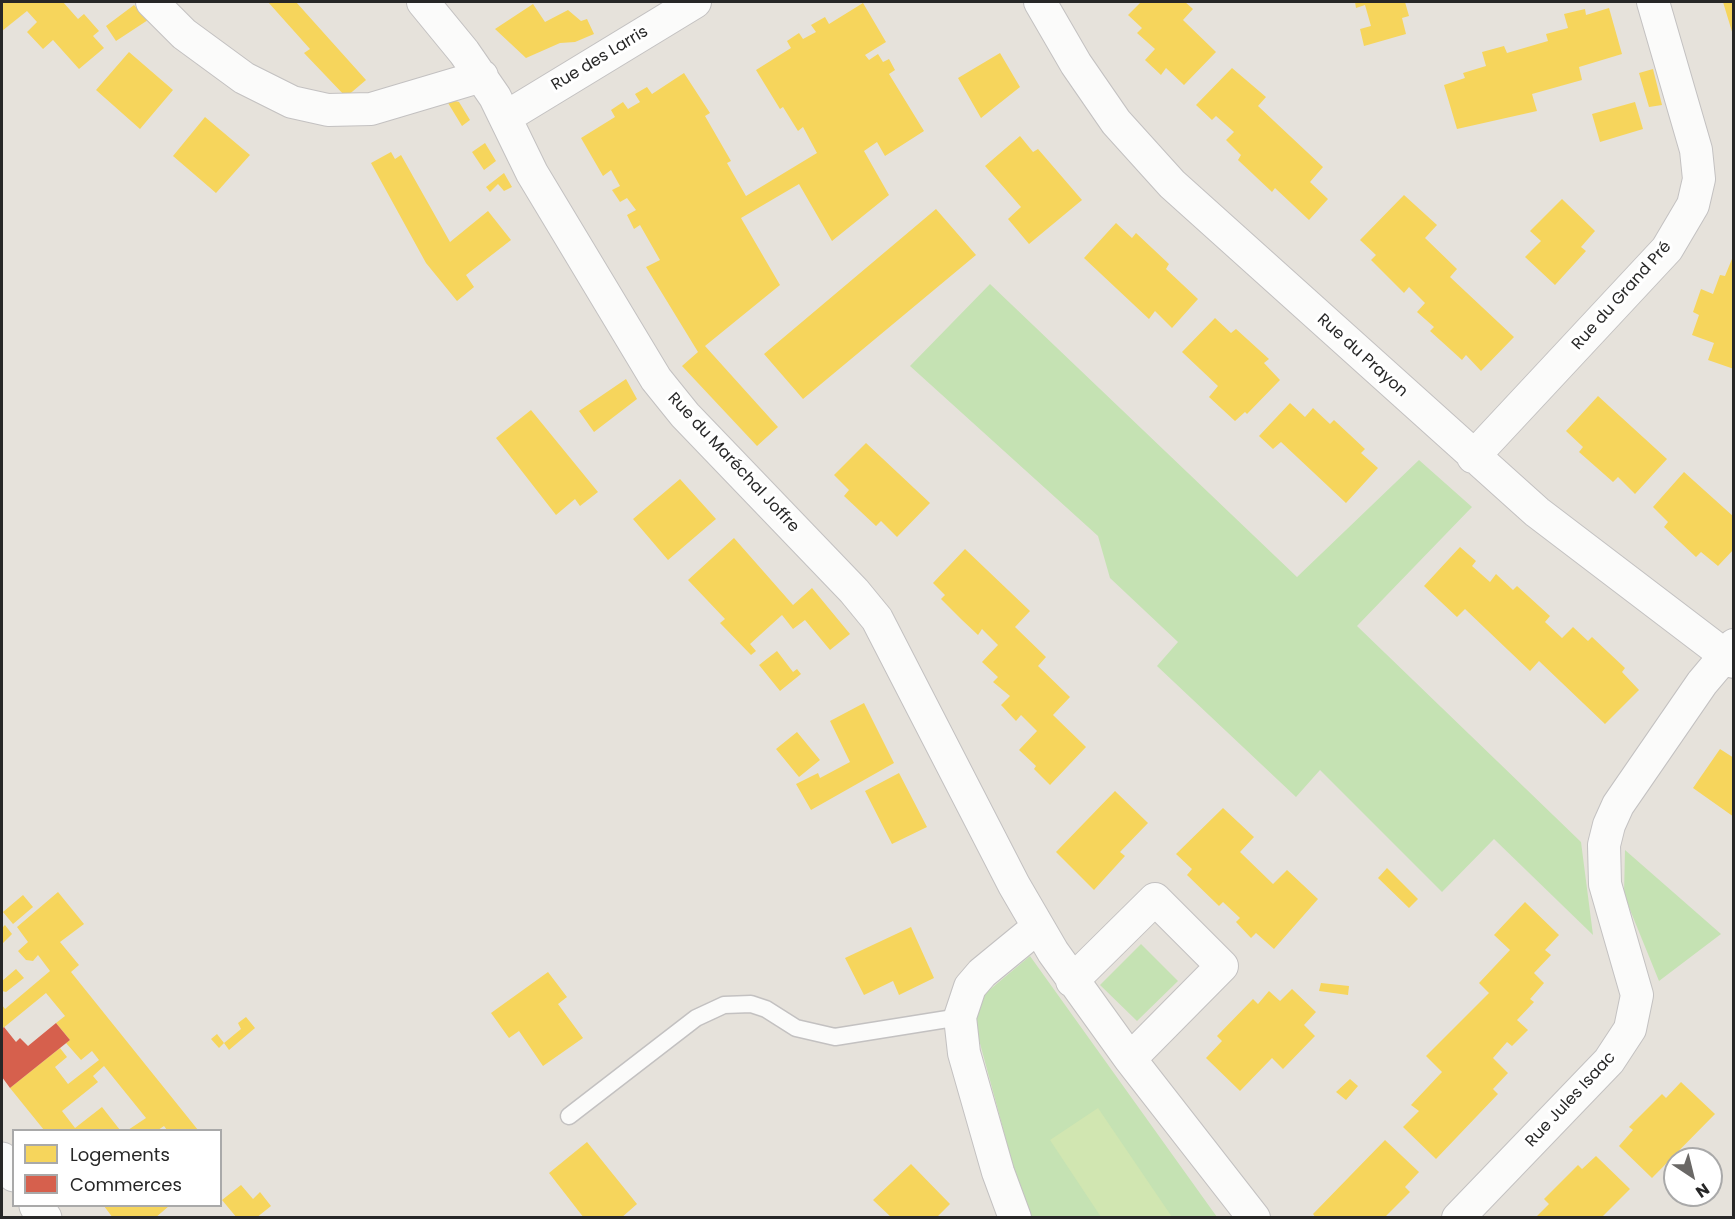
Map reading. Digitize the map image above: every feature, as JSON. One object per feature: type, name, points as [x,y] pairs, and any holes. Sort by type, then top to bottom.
[{"type":"main road","points":[[2,1160],[12,1172]]},
{"type":"street","points":[[152,2],[184,34],[244,78],[292,102],[328,110],[371,109],[482,76]]},
{"type":"street","name":"Rue du Maréchal Joffre","points":[[423,2],[482,76],[506,117],[532,173],[656,379],[685,415],[854,591],[877,619],[1038,927],[1072,981],[1254,1218]]},
{"type":"street","name":"Rue des Larris","points":[[506,117],[695,2]]},
{"type":"street","name":"Rue du Prayon","points":[[1040,2],[1097,96],[1145,156],[1172,184],[1473,457],[1572,540],[1731,654]]},
{"type":"street","name":"Rue du Grand Pré","points":[[1473,457],[1667,249],[1681,229],[1693,205],[1699,179],[1696,150],[1653,2]]},
{"type":"street","name":"Rue Jules Isaac","points":[[1458,1218],[1609,1061],[1630,1029],[1637,995],[1605,884],[1604,845],[1609,825],[1618,805],[1702,683],[1731,654]]},
{"type":"street","points":[[1072,981],[1155,899],[1222,966],[1130,1059]]},
{"type":"street","points":[[1016,1218],[998,1172],[964,1053],[960,1017],[970,987],[982,973],[1038,927]]},
{"type":"lane","points":[[569,1116],[696,1018],[724,1005],[751,1004],[766,1009],[796,1028],[815,1035],[835,1038],[960,1017]]},
{"type":"green space","points":[[990,284],[1297,577],[1419,460],[1472,507],[1357,626],[1581,842],[1593,935],[1494,839],[1442,892],[1320,770],[1296,797],[1157,666],[1178,642],[1110,578],[1098,536],[910,366]]},
{"type":"green space","points":[[1625,850],[1721,934],[1659,981],[1624,895]]},
{"type":"green space","points":[[1141,944],[1178,981],[1137,1021],[1100,985]]},
{"type":"green space","points":[[1030,956],[1217,1217],[1027,1217],[975,1025],[981,997]]},
{"type":"green space","points":[[1098,1108],[1172,1217],[1101,1217],[1050,1140]]},
{"type":"building: Logements","points":[[2,2],[63,2],[78,19],[84,14],[99,31],[93,36],[104,48],[79,69],[53,40],[43,49],[27,32],[37,22],[27,11],[2,31]]},
{"type":"building: Logements","points":[[268,2],[296,2],[366,80],[346,97],[304,53],[310,49]]},
{"type":"building: Logements","points":[[1141,2],[1185,2],[1193,9],[1183,20],[1216,52],[1184,85],[1166,68],[1161,75],[1145,60],[1155,49],[1137,33],[1142,28],[1128,15]]},
{"type":"building: Logements","points":[[1355,2],[1405,2],[1409,16],[1402,18],[1406,34],[1364,46],[1360,29],[1371,26],[1365,5],[1356,8]]},
{"type":"building: Logements","points":[[1723,2],[1734,2],[1733,35]]},
{"type":"building: Logements","points":[[863,3],[886,42],[865,55],[869,60],[878,54],[883,62],[889,59],[895,70],[889,74],[924,131],[885,156],[877,142],[864,151],[889,195],[832,241],[799,184],[741,218],[780,285],[705,346],[778,427],[757,446],[682,366],[698,352],[646,267],[660,260],[640,225],[634,229],[627,215],[636,210],[627,198],[620,202],[612,190],[620,186],[611,170],[603,176],[581,138],[615,117],[611,110],[623,102],[628,109],[640,102],[635,94],[647,87],[652,94],[684,73],[710,113],[705,116],[731,161],[727,163],[746,196],[817,153],[803,127],[798,131],[783,107],[780,109],[756,70],[791,48],[787,41],[799,33],[803,39],[816,32],[811,25],[825,17],[829,24]]},
{"type":"building: Logements","points":[[533,4],[545,22],[568,10],[581,21],[587,19],[594,34],[575,42],[560,43],[526,58],[495,29]]},
{"type":"building: Logements","points":[[134,5],[148,20],[116,41],[106,26]]},
{"type":"building: Logements","points":[[1609,8],[1622,54],[1579,67],[1582,80],[1532,94],[1537,111],[1457,129],[1444,85],[1465,78],[1463,73],[1486,66],[1482,52],[1504,46],[1507,53],[1548,41],[1546,34],[1568,28],[1564,14],[1585,9],[1586,15]]},
{"type":"building: Logements","points":[[129,52],[173,90],[140,129],[96,90]]},
{"type":"building: Logements","points":[[1000,53],[1020,87],[981,118],[958,78]]},
{"type":"building: Logements","points":[[1232,68],[1266,97],[1258,106],[1323,167],[1310,182],[1328,199],[1309,220],[1275,188],[1272,192],[1238,160],[1241,155],[1226,140],[1234,132],[1216,116],[1212,120],[1196,105]]},
{"type":"building: Logements","points":[[1653,69],[1662,105],[1649,107],[1639,73]]},
{"type":"building: Logements","points":[[445,98],[459,102],[470,120],[462,126]]},
{"type":"building: Logements","points":[[1635,102],[1643,129],[1600,142],[1592,114]]},
{"type":"building: Logements","points":[[205,117],[250,155],[216,193],[173,156]]},
{"type":"building: Logements","points":[[1020,136],[1033,152],[1038,149],[1082,200],[1029,244],[1008,219],[1021,207],[985,166]]},
{"type":"building: Logements","points":[[485,143],[496,161],[484,170],[472,152]]},
{"type":"building: Logements","points":[[391,152],[395,159],[401,155],[450,242],[488,211],[511,240],[466,275],[474,287],[457,301],[426,263],[371,163]]},
{"type":"building: Logements","points":[[504,173],[512,187],[504,191],[498,184],[490,192],[486,187]]},
{"type":"building: Logements","points":[[1404,195],[1437,225],[1425,238],[1457,269],[1450,277],[1514,337],[1481,371],[1466,355],[1462,360],[1430,331],[1434,327],[1417,312],[1425,303],[1409,287],[1404,293],[1371,260],[1376,255],[1360,240]]},
{"type":"building: Logements","points":[[1562,199],[1595,231],[1581,247],[1586,251],[1555,285],[1525,257],[1541,241],[1530,231]]},
{"type":"building: Logements","points":[[936,209],[976,255],[803,399],[764,354]]},
{"type":"building: Logements","points":[[1116,223],[1132,238],[1136,233],[1169,264],[1166,269],[1198,299],[1172,328],[1155,311],[1149,319],[1084,258]]},
{"type":"building: Logements","points":[[1734,254],[1734,369],[1708,360],[1714,343],[1692,335],[1699,315],[1693,312],[1701,289],[1713,294],[1720,275],[1725,276]]},
{"type":"building: Logements","points":[[1215,318],[1231,333],[1236,329],[1269,359],[1264,363],[1280,380],[1247,414],[1245,412],[1235,421],[1209,397],[1218,386],[1182,352]]},
{"type":"building: Logements","points":[[626,379],[637,399],[594,432],[579,411]]},
{"type":"building: Logements","points":[[1598,396],[1667,459],[1635,494],[1618,477],[1613,482],[1579,452],[1583,447],[1566,431]]},
{"type":"building: Logements","points":[[1290,403],[1305,417],[1313,408],[1330,424],[1334,420],[1365,449],[1361,453],[1378,468],[1346,503],[1281,442],[1273,449],[1259,436]]},
{"type":"building: Logements","points":[[531,410],[598,492],[580,506],[575,499],[556,515],[496,438]]},
{"type":"building: Logements","points":[[866,443],[930,503],[897,537],[881,521],[876,526],[844,496],[849,490],[834,475]]},
{"type":"building: Logements","points":[[1684,472],[1734,517],[1734,549],[1718,566],[1701,552],[1696,557],[1664,527],[1668,522],[1653,507]]},
{"type":"building: Logements","points":[[680,479],[716,519],[668,560],[633,519]]},
{"type":"building: Logements","points":[[734,538],[793,605],[812,588],[850,634],[830,650],[805,620],[793,629],[782,615],[750,644],[756,651],[751,655],[720,623],[725,619],[688,580]]},
{"type":"building: Logements","points":[[1460,547],[1476,561],[1472,566],[1490,582],[1496,574],[1513,590],[1517,586],[1550,616],[1545,622],[1562,638],[1573,627],[1588,641],[1592,637],[1625,668],[1622,672],[1639,690],[1605,724],[1539,661],[1530,671],[1465,609],[1457,617],[1424,586]]},
{"type":"building: Logements","points":[[965,549],[1030,611],[1015,627],[1046,657],[1038,666],[1070,697],[1053,715],[1086,747],[1050,785],[1034,769],[1036,766],[1019,750],[1037,731],[1021,715],[1016,721],[1001,705],[1010,696],[993,682],[998,677],[982,662],[998,645],[982,629],[978,635],[961,619],[941,599],[945,595],[933,583]]},
{"type":"building: Logements","points":[[777,651],[793,672],[797,669],[801,674],[780,691],[759,665]]},
{"type":"building: Logements","points":[[864,703],[894,763],[811,810],[796,784],[818,773],[820,778],[850,762],[830,721]]},
{"type":"building: Logements","points":[[797,732],[820,760],[799,777],[776,749]]},
{"type":"building: Logements","points":[[1720,749],[1734,758],[1734,817],[1693,788]]},
{"type":"building: Logements","points":[[899,773],[927,827],[892,844],[865,791]]},
{"type":"building: Logements","points":[[1115,791],[1148,823],[1120,852],[1125,856],[1094,890],[1056,852]]},
{"type":"building: Logements","points":[[1223,808],[1254,837],[1240,852],[1273,884],[1287,870],[1318,899],[1274,949],[1256,933],[1251,938],[1236,922],[1240,918],[1223,902],[1219,906],[1187,875],[1192,869],[1176,854]]},
{"type":"building: Logements","points":[[1387,868],[1418,899],[1409,908],[1378,878]]},
{"type":"building: Logements","points":[[58,892],[84,924],[60,942],[79,965],[71,972],[197,1129],[166,1129],[164,1126],[160,1129],[130,1129],[146,1118],[104,1066],[93,1076],[98,1082],[62,1111],[75,1128],[102,1107],[119,1129],[43,1129],[10,1088],[60,1048],[67,1057],[55,1067],[68,1084],[99,1060],[92,1051],[81,1060],[66,1043],[70,1040],[56,1023],[65,1016],[46,993],[2,1029],[2,1005],[5,1009],[50,971],[38,955],[33,961],[26,960],[18,951],[28,942],[17,927]]},
{"type":"building: Logements","points":[[23,895],[33,907],[13,924],[3,912]]},
{"type":"building: Logements","points":[[1525,902],[1559,935],[1545,950],[1551,955],[1534,973],[1544,983],[1530,999],[1534,1002],[1517,1020],[1528,1030],[1512,1046],[1507,1042],[1493,1058],[1508,1073],[1493,1089],[1498,1094],[1436,1159],[1403,1127],[1419,1111],[1411,1105],[1442,1072],[1426,1056],[1489,993],[1479,983],[1510,950],[1494,935]]},
{"type":"building: Logements","points":[[5,925],[12,934],[2,944],[2,928]]},
{"type":"building: Logements","points":[[911,927],[934,978],[899,995],[893,981],[864,995],[845,958]]},
{"type":"building: Logements","points":[[16,969],[24,978],[6,992],[2,991],[2,981]]},
{"type":"building: Logements","points":[[548,972],[567,997],[558,1004],[583,1038],[543,1066],[519,1031],[509,1038],[491,1013]]},
{"type":"building: Logements","points":[[1321,983],[1349,986],[1348,995],[1319,991]]},
{"type":"building: Logements","points":[[1292,989],[1316,1012],[1304,1025],[1315,1036],[1283,1069],[1272,1058],[1240,1091],[1206,1058],[1222,1041],[1217,1036],[1253,999],[1258,1004],[1269,991],[1280,1001]]},
{"type":"building: Logements","points":[[246,1017],[255,1028],[229,1050],[224,1043],[241,1029],[238,1023]]},
{"type":"building: Logements","points":[[217,1034],[224,1043],[219,1048],[211,1039]]},
{"type":"building: Logements","points":[[1350,1079],[1358,1086],[1346,1100],[1336,1092]]},
{"type":"building: Logements","points":[[1681,1082],[1715,1114],[1683,1147],[1663,1147],[1663,1167],[1652,1178],[1619,1146],[1633,1130],[1629,1127],[1662,1094],[1666,1098]]},
{"type":"building: Logements","points":[[1385,1140],[1419,1172],[1405,1187],[1410,1192],[1384,1218],[1316,1218],[1313,1214]]},
{"type":"building: Logements","points":[[587,1142],[637,1204],[621,1218],[584,1218],[549,1173]]},
{"type":"building: Logements","points":[[1596,1156],[1630,1189],[1601,1218],[1535,1218],[1549,1204],[1544,1199],[1578,1165],[1582,1169]]},
{"type":"building: Logements","points":[[911,1164],[950,1204],[936,1218],[892,1218],[873,1200]]},
{"type":"building: Logements","points":[[241,1185],[253,1199],[260,1192],[271,1206],[256,1218],[237,1218],[222,1200]]},
{"type":"building: Logements","points":[[105,1207],[168,1207],[155,1218],[113,1218]]},
{"type":"building: Commerces","points":[[56,1023],[70,1040],[10,1088],[2,1077],[2,1029],[4,1027],[16,1042],[20,1038],[28,1046]]}]
